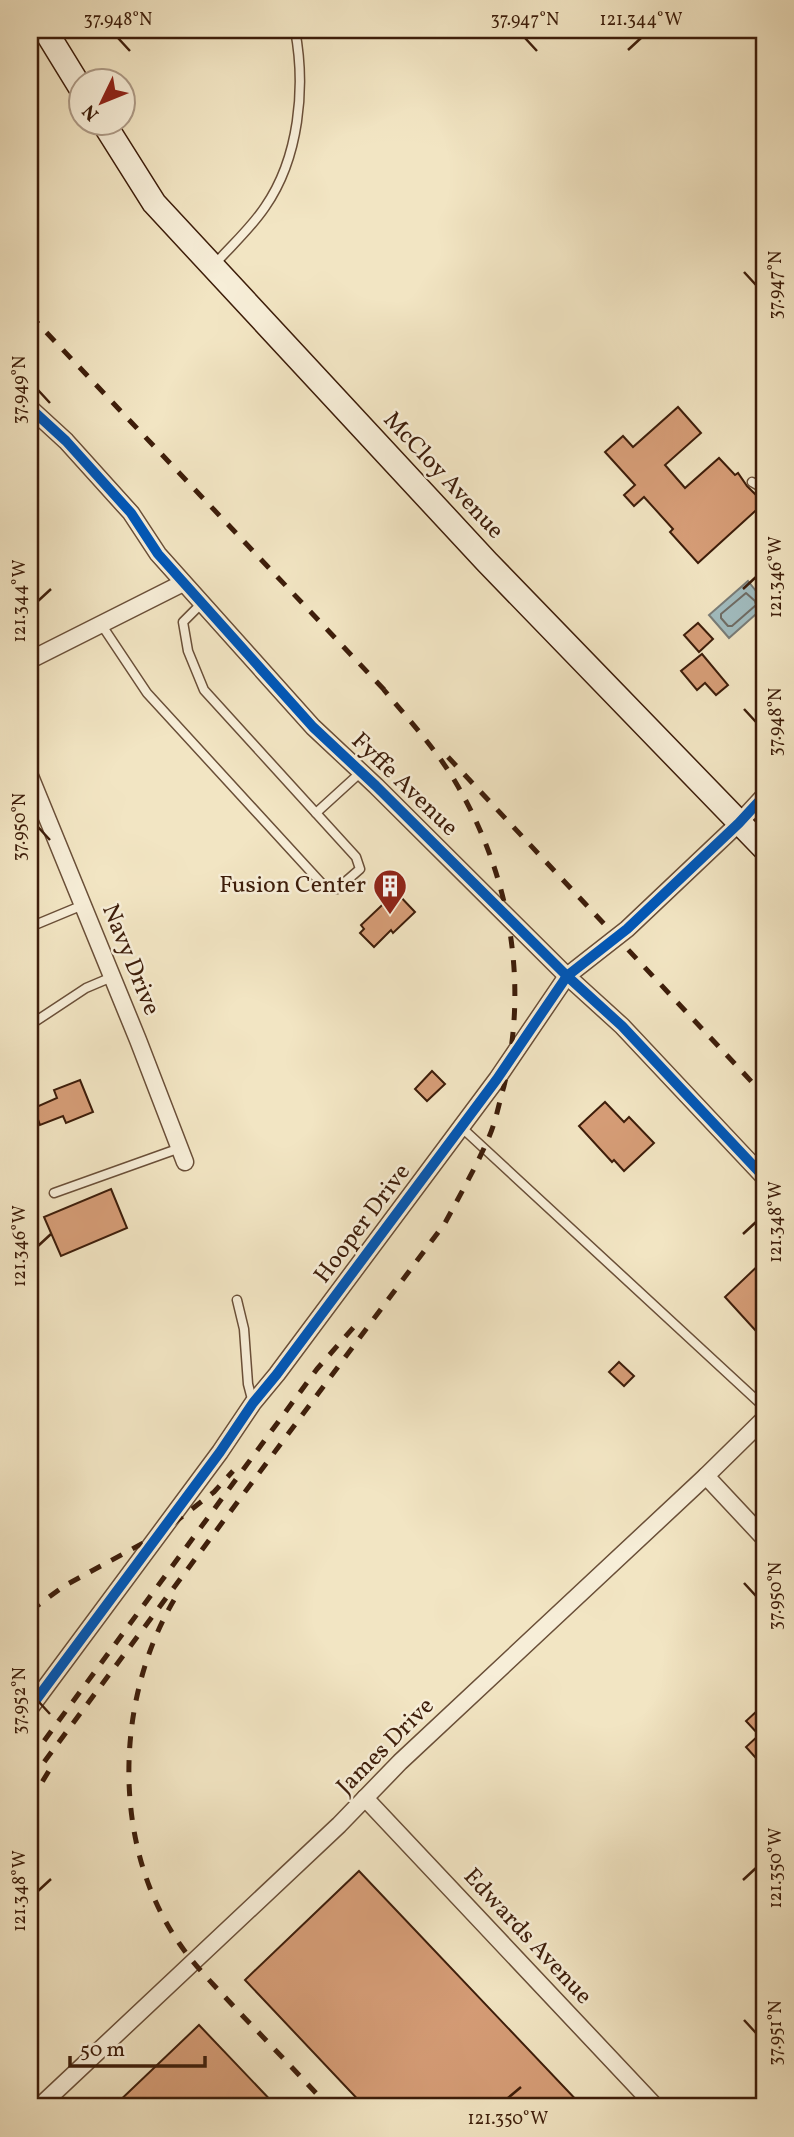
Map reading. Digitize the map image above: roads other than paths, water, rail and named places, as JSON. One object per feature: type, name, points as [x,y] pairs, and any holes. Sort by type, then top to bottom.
[{"type":"street","points":[[45,30],[68,66]]},
{"type":"street","name":"McCloy Avenue","points":[[112,136],[154,204],[487,562],[764,848]]},
{"type":"street","name":"Fyffe Avenue","points":[[30,408],[66,441],[131,513],[158,554],[313,727],[509,916],[567,976],[622,1026],[764,1177]]},
{"type":"street","points":[[30,660],[183,583]]},
{"type":"street","name":"Navy Drive","points":[[30,776],[182,1155]]},
{"type":"street","name":"Hooper Drive","points":[[30,1708],[253,1403],[278,1374],[497,1079],[567,976],[627,929],[764,796]]},
{"type":"street","name":"James Drive","points":[[39,2107],[764,1419]]},
{"type":"street","points":[[706,1476],[764,1538]]},
{"type":"street","name":"Edwards Avenue","points":[[365,1798],[656,2107]]},
{"type":"lane","points":[[212,267],[265,207],[290,158],[300,87],[299,47],[295,30]]},
{"type":"lane","points":[[752,482],[764,489]]},
{"type":"lane","points":[[101,624],[147,693],[324,886],[337,889],[360,869],[356,856],[204,690],[188,652],[183,622],[202,603]]},
{"type":"lane","points":[[316,813],[361,772]]},
{"type":"lane","points":[[30,927],[83,905]]},
{"type":"lane","points":[[30,1025],[86,988],[112,977]]},
{"type":"lane","points":[[461,1127],[764,1407]]},
{"type":"lane","points":[[54,1193],[182,1155]]},
{"type":"lane","points":[[237,1300],[244,1329],[248,1384],[253,1403]]},
{"type":"water","points":[[748,581],[764,601],[764,607],[729,638],[709,615]]},
{"type":"railway","points":[[30,315],[390,696]]},
{"type":"railway","points":[[30,1781],[445,1223],[494,1125],[504,1086],[515,1008],[510,930],[502,892],[475,818],[456,783],[431,747],[384,690]]},
{"type":"railway","points":[[448,757],[764,1095]]},
{"type":"railway","points":[[30,1760],[317,1369],[360,1320]]},
{"type":"railway","points":[[30,1611],[64,1586],[158,1535],[214,1492],[233,1471]]},
{"type":"railway","points":[[174,1600],[154,1639],[140,1682],[132,1727],[129,1772],[132,1818],[141,1862],[157,1904],[179,1943],[200,1970],[329,2107]]},
{"type":"railway","points":[[30,1802],[50,1769]]},
{"type":"place","name":"Fusion Center","points":[[390,916]]}]
